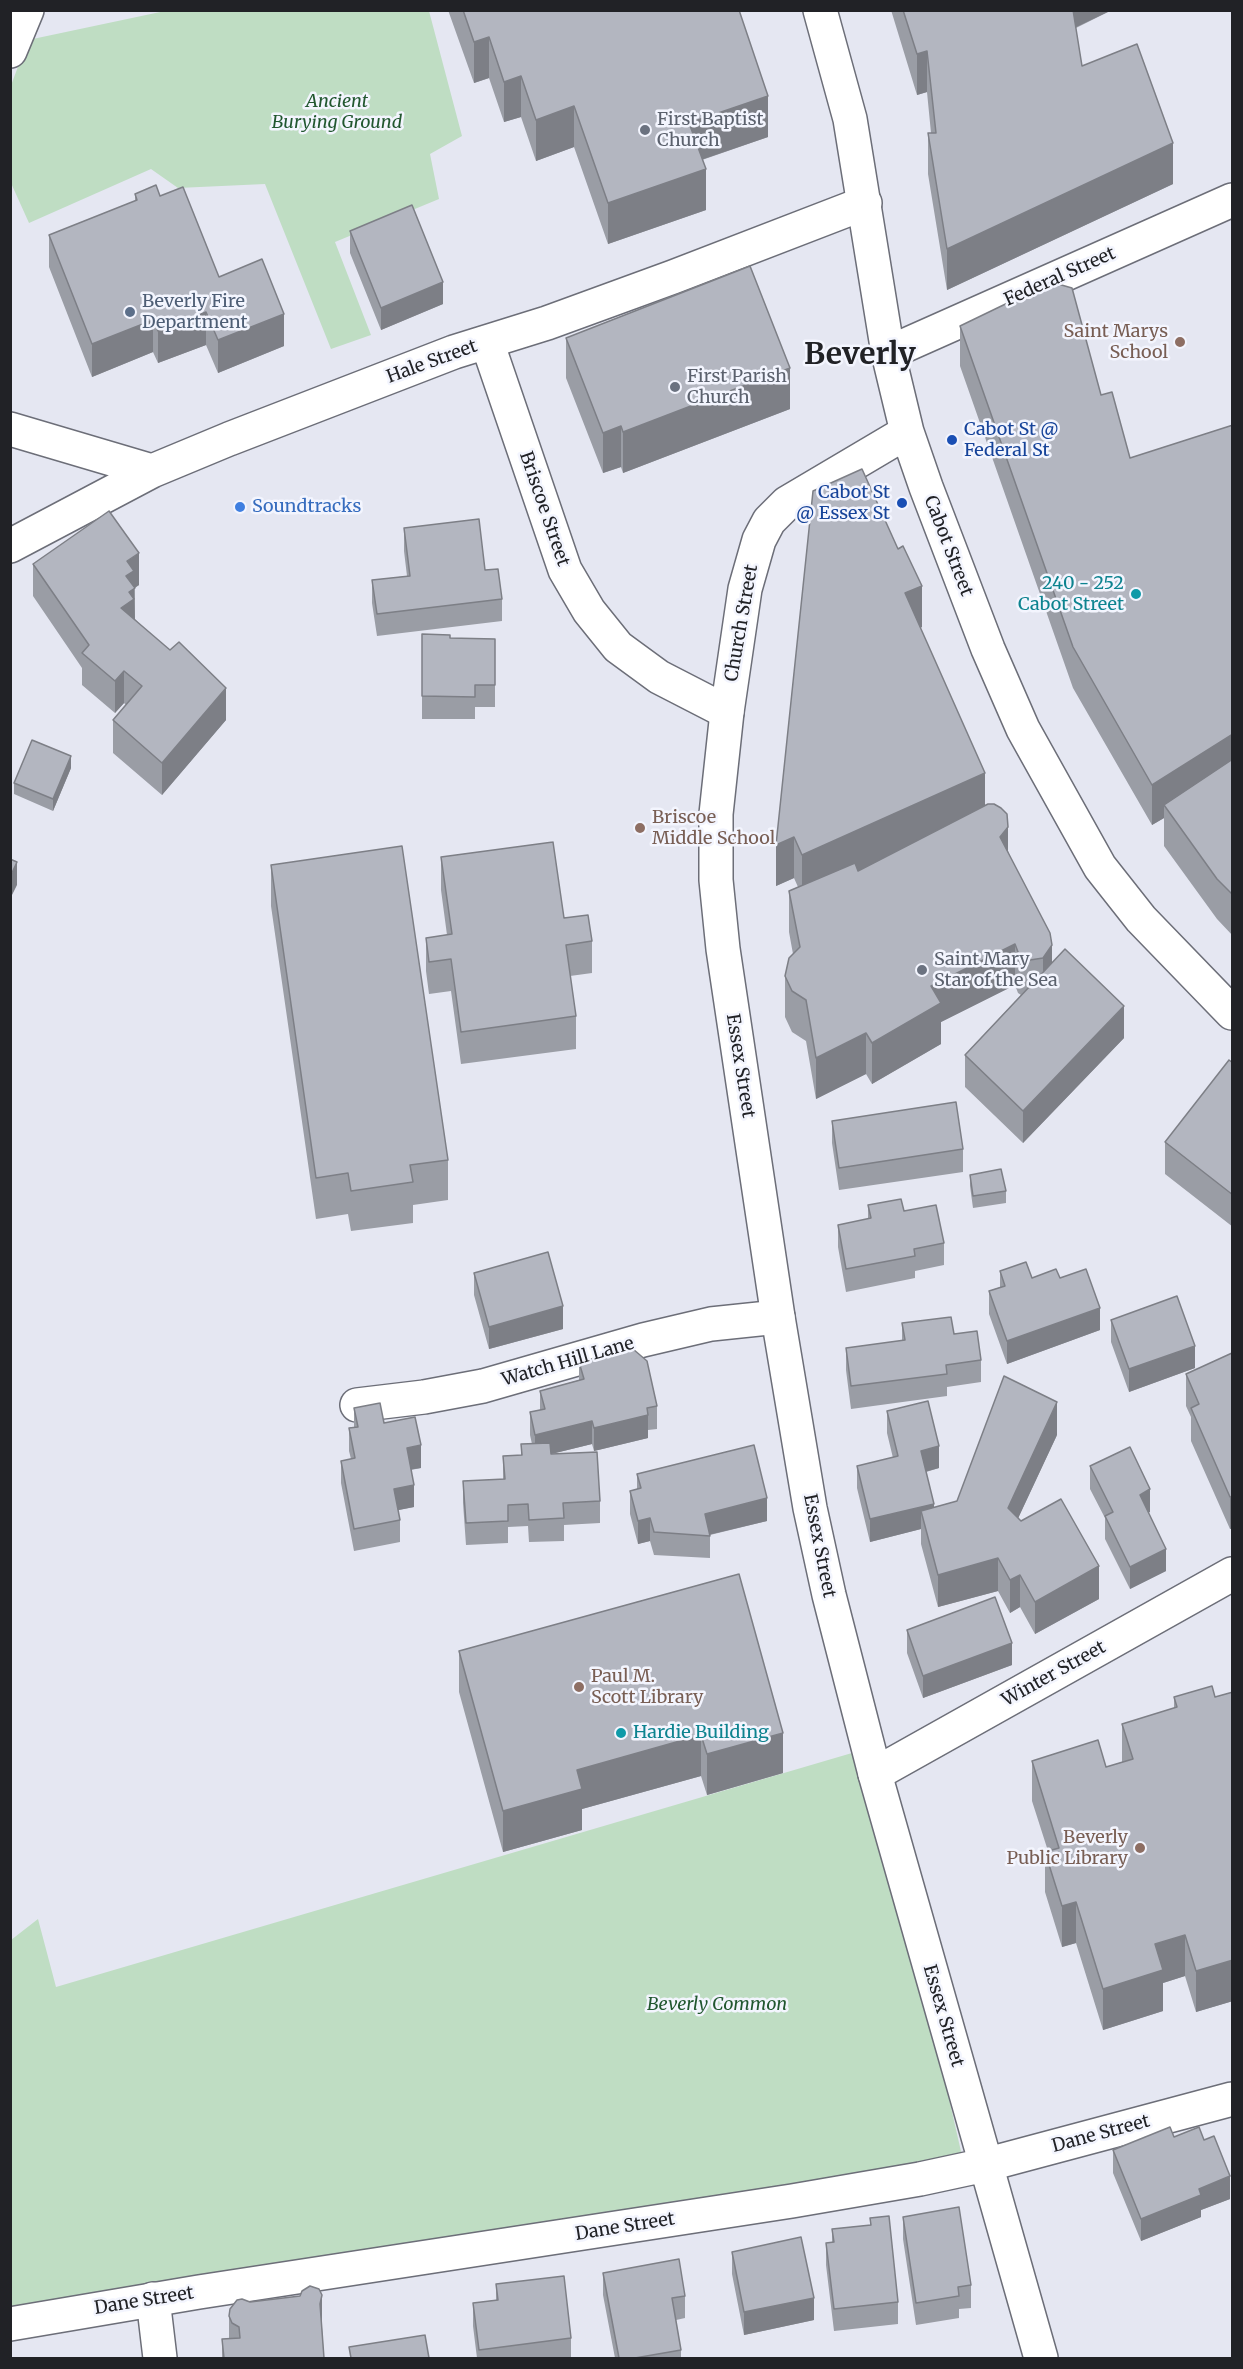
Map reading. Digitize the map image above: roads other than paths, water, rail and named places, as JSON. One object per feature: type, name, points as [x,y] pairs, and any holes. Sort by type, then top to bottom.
[{"type":"main road","points":[[10,51],[27,10]]},
{"type":"main road","name":"Cabot Street","points":[[820,10],[850,118],[888,354],[907,432],[988,649],[1023,729],[1100,867],[1142,920],[1233,1013]]},
{"type":"main road","name":"Federal Street","points":[[888,354],[1233,200]]},
{"type":"main road","name":"Hale Street","points":[[10,546],[152,471],[229,438],[454,352],[605,303],[865,203]]},
{"type":"main road","name":"Briscoe Street","points":[[487,342],[565,570],[589,611],[618,647],[659,677],[727,712]]},
{"type":"main road","points":[[10,429],[152,471]]},
{"type":"main road","name":"Church Street","points":[[727,712],[745,589],[759,540],[770,521],[787,503],[907,432]]},
{"type":"main road","name":"Essex Street","points":[[727,712],[716,814],[716,880],[723,949],[778,1317],[810,1508],[827,1588],[875,1774],[1041,2358]]},
{"type":"main road","name":"Watch Hill Lane","points":[[357,1405],[423,1397],[483,1386],[643,1340],[711,1324],[778,1317]]},
{"type":"main road","name":"Winter Street","points":[[875,1774],[1233,1574]]},
{"type":"main road","name":"Dane Street","points":[[10,2324],[153,2299],[920,2180],[1233,2099]]},
{"type":"main road","points":[[153,2299],[160,2358]]},
{"type":"place","name":"First Baptist Church","points":[[645,130]]},
{"type":"place","name":"Beverly Fire Department","points":[[130,312]]},
{"type":"place","name":"Saint Marys School","points":[[1180,342]]},
{"type":"place","name":"First Parish Church","points":[[675,387]]},
{"type":"place","name":"Cabot St @ Federal St","points":[[952,440]]},
{"type":"place","name":"Cabot St @ Essex St","points":[[902,503]]},
{"type":"place","name":"Soundtracks","points":[[240,507]]},
{"type":"place","name":"240 - 252 Cabot Street","points":[[1136,594]]},
{"type":"place","name":"Briscoe Middle School","points":[[640,828]]},
{"type":"place","name":"Saint Mary Star of the Sea","points":[[922,970]]},
{"type":"place","name":"Paul M. Scott Library","points":[[579,1687]]},
{"type":"place","name":"Hardie Building","points":[[621,1733]]},
{"type":"place","name":"Beverly Public Library","points":[[1140,1848]]},
{"type":"district","name":"Beverly","points":[[860,356]]},
{"type":"park label","name":"Ancient Burying Ground","points":[[337,112]]},
{"type":"park label","name":"Beverly Common","points":[[717,2005]]}]
